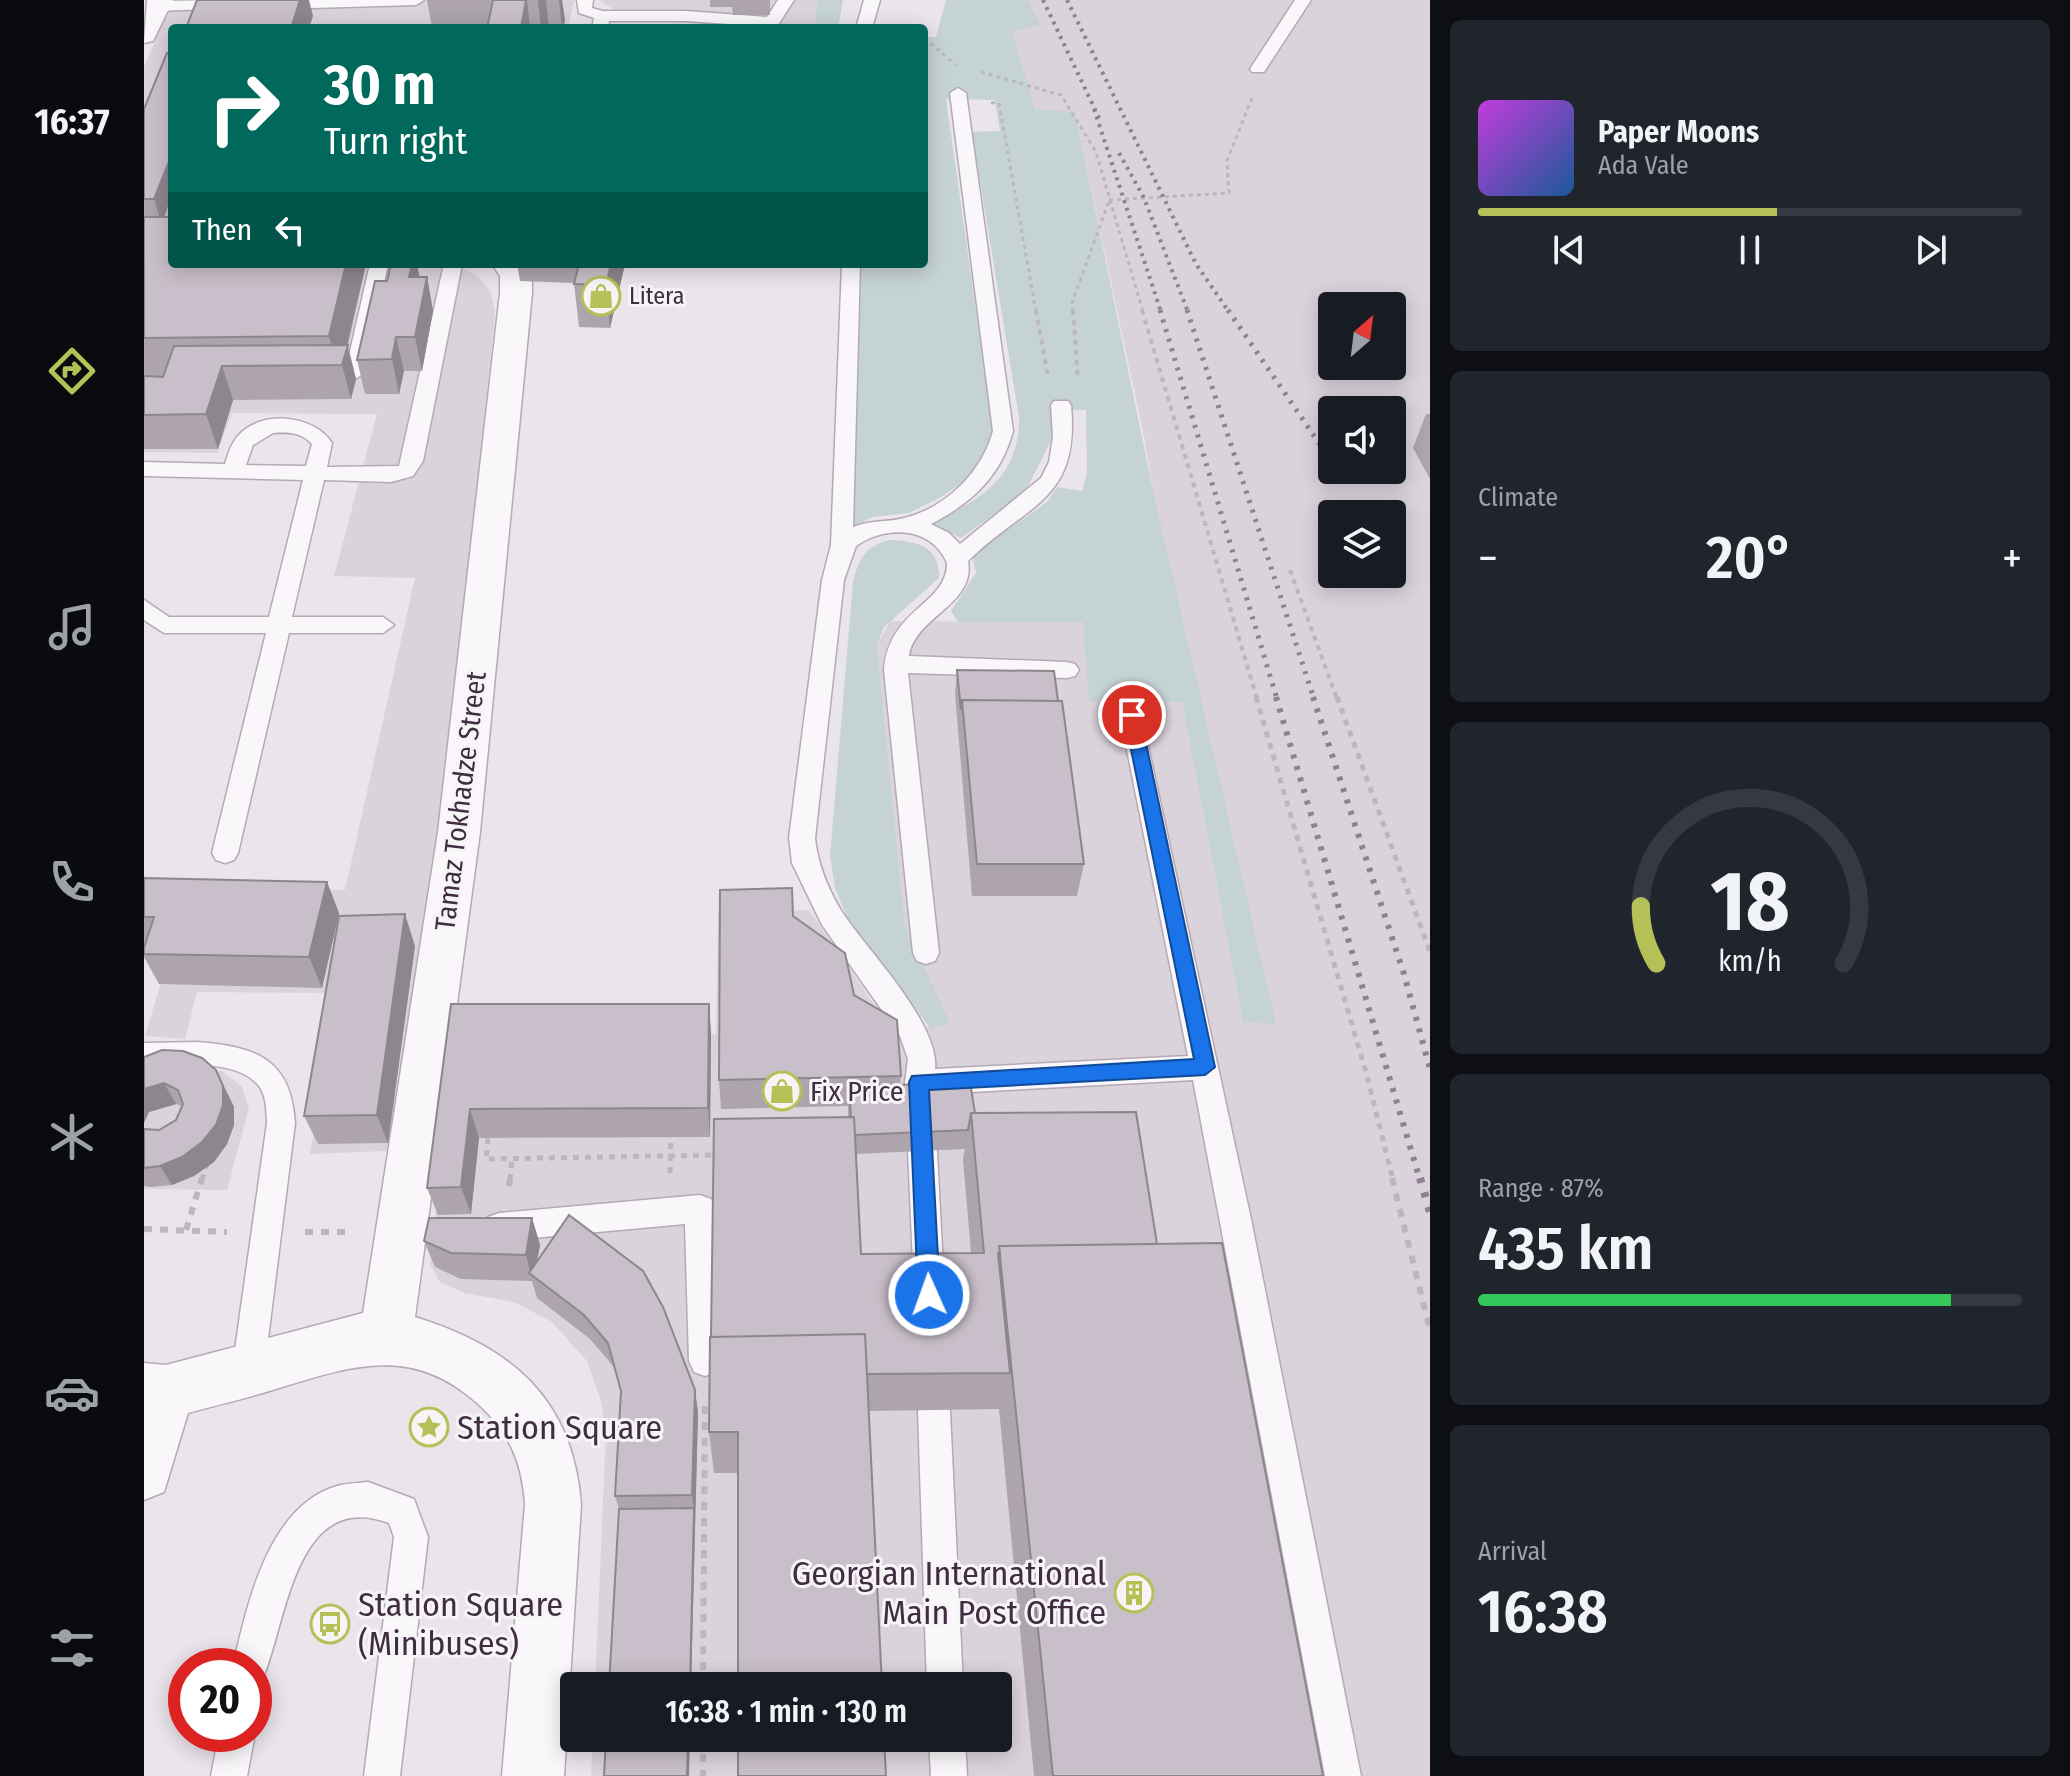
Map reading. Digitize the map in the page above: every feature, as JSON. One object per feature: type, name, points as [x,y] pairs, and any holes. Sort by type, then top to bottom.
[{"type":"street","points":[[144,35],[159,3]]},
{"type":"street","name":"Tamaz Tokhadze Street","points":[[386,1338],[418,1231],[516,293],[516,276],[511,268]]},
{"type":"street","points":[[144,1472],[155,1391],[248,1371],[334,1344],[386,1338],[436,1349],[474,1368],[507,1391],[538,1437],[549,1467],[553,1504],[533,1776]]},
{"type":"lane","points":[[159,3],[416,0]]},
{"type":"lane","points":[[585,0],[584,10],[601,22],[686,16],[772,22],[786,0]]},
{"type":"lane","points":[[865,24],[872,0]]},
{"type":"lane","points":[[1258,69],[1303,0]]},
{"type":"lane","points":[[908,526],[959,499],[989,469],[999,451],[1003,431],[958,93]]},
{"type":"lane","points":[[355,373],[378,268]]},
{"type":"lane","points":[[148,469],[391,475],[406,471],[413,461],[452,268]]},
{"type":"lane","points":[[851,268],[842,545],[833,580],[802,838],[805,863],[831,917],[912,1031],[922,1059],[919,1082],[929,1295]]},
{"type":"lane","points":[[958,558],[970,545],[1039,494],[1065,447],[1061,405]]},
{"type":"lane","points":[[225,853],[322,443],[319,436],[305,428],[285,426],[253,434],[244,442],[233,470]]},
{"type":"lane","points":[[842,545],[856,534],[874,527],[908,526],[935,534],[949,545],[958,558],[960,573],[955,587],[905,633],[897,664],[926,953]]},
{"type":"lane","points":[[144,608],[164,625],[383,625]]},
{"type":"lane","points":[[897,664],[1067,670]]},
{"type":"lane","points":[[1132,715],[1205,1067],[1343,1776]]},
{"type":"lane","points":[[144,1055],[233,1058],[257,1067],[277,1089],[281,1123],[248,1371]]},
{"type":"lane","points":[[919,1082],[1205,1067]]},
{"type":"lane","points":[[475,1228],[700,1209],[705,1361]]},
{"type":"lane","points":[[934,1411],[944,1672]]},
{"type":"lane","points":[[256,1648],[281,1567],[295,1537],[311,1518],[334,1502],[364,1499],[387,1502],[402,1511],[411,1537],[382,1776]]},
{"type":"lane","points":[[229,1776],[234,1752]]},
{"type":"lane","points":[[948,1752],[949,1776]]},
{"type":"path","points":[[928,42],[953,64],[966,68]]},
{"type":"path","points":[[1109,200],[1229,193],[1227,161],[1256,84],[1258,69]]},
{"type":"path","points":[[980,72],[1061,95],[1096,152],[1367,1076],[1430,1330]]},
{"type":"path","points":[[999,103],[1053,404],[1080,405],[1072,303],[1109,200]]},
{"type":"path","points":[[1290,570],[1430,952]]},
{"type":"path","points":[[670,1157],[671,1137]]},
{"type":"path","points":[[488,1138],[486,1159],[725,1155],[721,1139]]},
{"type":"path","points":[[186,1230],[211,1148]]},
{"type":"path","points":[[703,1672],[705,1361]]},
{"type":"path","points":[[703,1752],[703,1776]]},
{"type":"shaded area","points":[[173,0],[587,0],[574,1],[569,24],[168,24],[168,245],[144,245],[144,67]]},
{"type":"shaded area","points":[[599,0],[818,0],[815,24],[699,24],[628,19]]},
{"type":"shaded area","points":[[818,0],[843,0],[839,24],[815,24]]},
{"type":"shaded area","points":[[946,0],[1028,0],[1040,25],[1012,31],[1035,109],[1075,112],[1152,486],[1276,1024],[1243,1022],[1182,702],[1089,702],[1083,622],[959,623],[951,611],[976,573],[972,555],[1047,502],[1057,487],[1082,491],[1087,473],[1086,410],[1050,410],[1054,435],[1025,492],[961,538],[930,523],[965,506],[994,484],[1013,456],[1018,438],[1019,417],[972,132],[1000,131],[995,100],[946,99],[993,430],[988,456],[971,476],[943,496],[909,513],[873,517],[852,527],[860,268],[928,268],[928,37],[936,37]]},
{"type":"shaded area","points":[[1028,0],[1430,0],[1430,1776],[591,1776],[592,1752],[1012,1752],[1012,1672],[596,1672],[606,1433],[601,1401],[587,1361],[552,1322],[514,1302],[464,1293],[440,1282],[430,1264],[455,1033],[716,1034],[718,913],[809,910],[894,1033],[949,1023],[905,926],[877,645],[890,621],[1083,622],[1182,701],[1243,1022],[1144,437],[1075,113],[1035,110],[1011,30],[1039,25]]},
{"type":"shaded area","points":[[144,258],[168,263],[168,268],[463,268],[481,279],[491,293],[495,312],[412,1150],[310,1154],[339,993],[197,992],[185,1039],[145,1036],[169,956],[144,954],[144,887],[345,890],[415,578],[334,576],[377,414],[232,413],[217,453],[144,452]]},
{"type":"shaded area","points":[[889,540],[925,547],[936,559],[939,578],[884,627],[877,645],[905,926],[950,1023],[931,1029],[848,920],[835,888],[830,856],[853,582],[868,550]]},
{"type":"shaded area","points":[[144,1070],[222,1071],[242,1087],[249,1108],[227,1190],[144,1189]]},
{"type":"building","points":[[197,0],[300,0],[292,24],[188,24]]},
{"type":"building","points":[[493,0],[526,0],[522,24],[488,24]]},
{"type":"building","points":[[168,53],[168,164],[154,199],[144,199],[144,109]]},
{"type":"building","points":[[144,217],[168,217],[168,268],[345,268],[329,336],[144,338]]},
{"type":"building","points":[[390,268],[411,268],[409,277],[427,277],[415,337],[396,337],[392,359],[357,360],[375,281],[387,281]]},
{"type":"building","points":[[578,268],[610,268],[606,285],[574,284]]},
{"type":"building","points":[[348,345],[342,365],[222,366],[206,414],[144,415],[144,376],[163,377],[174,346]]},
{"type":"building","points":[[957,670],[1054,671],[1058,701],[962,700],[961,710]]},
{"type":"building","points":[[962,700],[1062,701],[1084,864],[977,864]]},
{"type":"building","points":[[144,878],[327,882],[309,957],[144,954],[154,917],[144,917]]},
{"type":"building","points":[[792,888],[793,916],[845,953],[854,995],[897,1020],[901,1076],[719,1080],[720,890]]},
{"type":"building","points":[[405,914],[377,1115],[304,1116],[339,916]]},
{"type":"building","points":[[451,1004],[709,1004],[708,1108],[470,1109],[461,1187],[427,1188]]},
{"type":"building","points":[[162,1050],[183,1051],[202,1058],[216,1070],[223,1086],[223,1105],[216,1125],[202,1142],[182,1157],[160,1166],[144,1168],[144,1129],[159,1130],[176,1120],[183,1104],[178,1090],[164,1083],[144,1089],[144,1057]]},
{"type":"building","points":[[970,1082],[975,1113],[971,1113],[968,1130],[855,1135],[849,1087]]},
{"type":"building","points":[[1136,1112],[1157,1244],[999,1246],[1010,1373],[867,1374],[865,1334],[711,1337],[714,1119],[854,1117],[861,1254],[984,1253],[971,1113]]},
{"type":"building","points":[[569,1215],[643,1271],[663,1307],[695,1390],[692,1495],[615,1496],[621,1391],[608,1343],[584,1315],[529,1273]]},
{"type":"building","points":[[429,1218],[532,1218],[526,1255],[451,1253],[424,1241]]},
{"type":"building","name":"Georgian International Main Post Office","points":[[1222,1243],[1323,1776],[1053,1776],[999,1246]]},
{"type":"building","name":"Georgian International Main Post Office","points":[[865,1334],[881,1672],[738,1672],[738,1432],[709,1432],[710,1337]]},
{"type":"building","points":[[694,1508],[690,1672],[610,1672],[619,1509]]},
{"type":"building","points":[[605,1752],[688,1752],[687,1776],[604,1776]]},
{"type":"building","points":[[738,1752],[885,1752],[886,1776],[738,1776]]},
{"type":"railway","points":[[1043,0],[1099,118]]},
{"type":"railway","points":[[1067,0],[1196,264],[1229,312]]},
{"type":"railway","points":[[1094,109],[1161,312]]},
{"type":"railway","points":[[1119,153],[1144,198],[1188,312]]},
{"type":"railway","points":[[1160,310],[1277,699]]},
{"type":"railway","points":[[1187,310],[1314,699]]},
{"type":"railway","points":[[1228,310],[1318,442]]},
{"type":"railway","points":[[1276,697],[1420,1180]]},
{"type":"railway","points":[[1313,697],[1404,974],[1430,1069]]},
{"type":"railway","points":[[1420,1178],[1430,1212]]},
{"type":"place","name":"Litera","points":[[601,296]]},
{"type":"place","name":"Fix Price","points":[[782,1091]]},
{"type":"place","name":"Station Square","points":[[429,1427]]},
{"type":"place","name":"Georgian International Main Post Office","points":[[1134,1593]]},
{"type":"place","name":"Station Square (Minibuses)","points":[[330,1624]]},
{"type":"route","points":[[929,1295],[919,1082],[1205,1067],[1132,715]]}]
